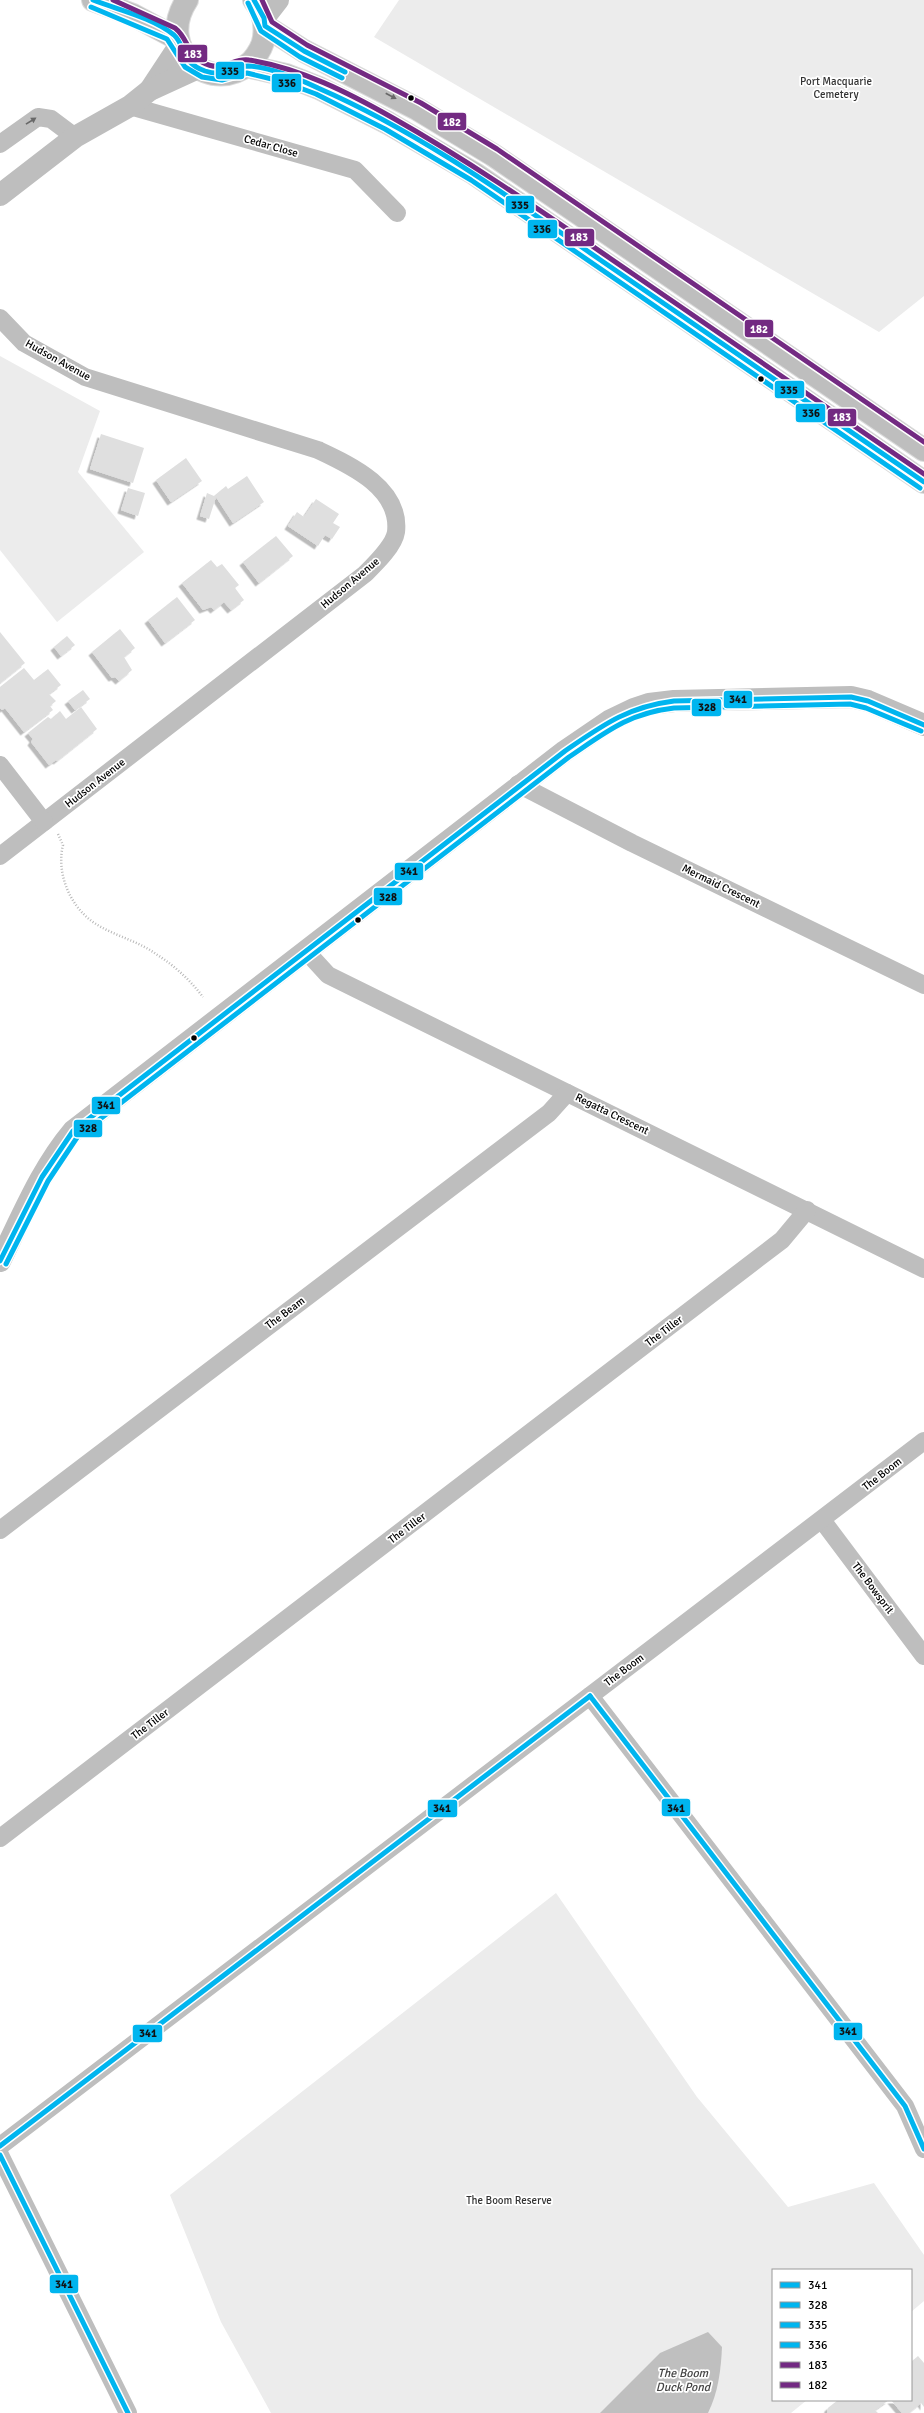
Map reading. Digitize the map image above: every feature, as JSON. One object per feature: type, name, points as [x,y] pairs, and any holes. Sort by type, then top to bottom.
[{"type":"main road","points":[[93,0],[134,15],[178,42]]},
{"type":"main road","points":[[187,0],[180,11],[176,24],[178,42],[190,62],[198,68],[210,73],[223,74],[235,72],[246,66],[257,55],[264,42],[261,15]]},
{"type":"main road","points":[[261,15],[278,0]]},
{"type":"main road","points":[[261,15],[304,51],[423,113],[493,155],[924,450]]},
{"type":"main road","points":[[150,90],[178,42]]},
{"type":"main road","points":[[246,66],[286,75],[319,88],[388,123],[468,170],[924,482]]},
{"type":"main road","points":[[0,195],[75,137],[130,106],[150,90],[198,68]]},
{"type":"main road","points":[[0,1261],[50,1161],[73,1131],[306,951],[518,784],[609,721],[649,704],[674,701],[851,697],[868,701],[924,725]]},
{"type":"street","name":"Cedar Close","points":[[130,106],[355,170],[397,212]]},
{"type":"street","points":[[0,144],[38,117],[51,119],[75,137]]},
{"type":"street","name":"Hudson Avenue","points":[[0,318],[24,342],[85,377],[318,450],[348,464],[374,482],[392,506],[396,532],[384,555],[365,574],[0,856]]},
{"type":"street","points":[[0,765],[44,822]]},
{"type":"street","name":"Mermaid Crescent","points":[[518,784],[632,843],[924,985]]},
{"type":"street","name":"Regatta Crescent","points":[[306,951],[328,975],[924,1269]]},
{"type":"street","name":"The Beam","points":[[0,1530],[549,1113],[567,1093]]},
{"type":"street","name":"The Tiller","points":[[0,1838],[782,1240],[807,1210]]},
{"type":"street","name":"The Boom","points":[[0,2146],[924,1441]]},
{"type":"street","name":"The Bowsprit","points":[[822,1520],[924,1656]]},
{"type":"street","points":[[590,1696],[905,2106],[924,2149]]},
{"type":"street","points":[[0,2155],[128,2413]]},
{"type":"path","points":[[44,822],[60,836],[63,845],[60,859],[62,876],[81,911],[95,924],[155,953],[176,968],[203,997]]},
{"type":"green space","name":"Port Macquarie Cemetery","points":[[399,0],[924,0],[924,296],[879,332],[374,37]]},
{"type":"green space","points":[[0,356],[100,411],[78,472],[144,552],[57,622],[0,550]]},
{"type":"green space","name":"The Boom Reserve","points":[[556,1893],[697,2097],[788,2207],[874,2183],[924,2255],[924,2301],[912,2311],[912,2269],[772,2269],[772,2401],[806,2401],[791,2413],[271,2413],[221,2322],[170,2195]]},
{"type":"water","name":"The Boom Duck Pond","points":[[708,2332],[722,2347],[718,2381],[708,2413],[600,2413],[660,2353]]},
{"type":"building","points":[[101,434],[144,448],[133,483],[90,469]]},
{"type":"building","points":[[186,458],[202,481],[171,502],[156,480]]},
{"type":"building","points":[[247,476],[264,502],[233,523],[216,497],[209,519],[200,516],[207,493],[214,496],[226,486],[228,489]]},
{"type":"building","points":[[128,488],[145,493],[138,516],[121,510]]},
{"type":"building","points":[[316,499],[339,514],[333,523],[340,527],[332,539],[325,535],[318,546],[288,526],[297,512],[304,517]]},
{"type":"building","points":[[276,536],[293,556],[259,583],[243,562]]},
{"type":"building","points":[[211,560],[217,567],[222,564],[239,585],[235,588],[244,600],[231,610],[224,602],[214,610],[211,607],[203,610],[182,583]]},
{"type":"building","points":[[177,597],[195,620],[165,643],[148,620]]},
{"type":"building","points":[[120,629],[135,648],[124,657],[132,670],[119,681],[115,677],[112,678],[92,652]]},
{"type":"building","points":[[0,632],[25,663],[0,683]]},
{"type":"building","points":[[67,636],[75,645],[61,656],[54,647]]},
{"type":"building","points":[[24,668],[34,680],[48,669],[61,685],[49,694],[56,701],[50,706],[53,710],[24,732],[5,708],[2,710],[0,708],[0,687]]},
{"type":"building","points":[[83,690],[90,699],[75,710],[68,701]]},
{"type":"building","points":[[81,707],[97,729],[57,761],[56,760],[49,765],[31,742],[33,739],[28,733],[48,717],[51,719],[60,711],[66,719]]},
{"type":"building","points":[[918,2356],[924,2363],[924,2407],[921,2403],[909,2413],[902,2413],[892,2401],[912,2401],[912,2361]]},
{"type":"building","points":[[837,2401],[888,2401],[875,2410],[878,2413],[827,2413],[828,2408]]},
{"type":"transit line","name":"335","points":[[93,0],[146,19],[166,29],[178,39],[187,59],[205,71],[218,73],[248,66],[284,74],[355,105],[428,145],[531,212],[924,482]]},
{"type":"transit line","name":"183","points":[[113,0],[175,28],[183,36],[193,55],[202,62],[209,65],[222,66],[238,61],[249,60],[287,69],[342,91],[424,136],[544,213],[924,474]]},
{"type":"transit line","name":"335","points":[[254,0],[264,18],[265,26],[304,51],[345,72]]},
{"type":"transit line","name":"182","points":[[262,0],[272,22],[307,45],[421,103],[497,149],[924,442]]},
{"type":"transit line","name":"336","points":[[248,3],[261,31],[300,57],[342,78]]},
{"type":"transit line","name":"336","points":[[91,7],[167,39],[185,67],[202,77],[222,80],[247,73],[284,82],[316,94],[385,129],[471,180],[920,488]]},
{"type":"transit line","name":"341","points":[[0,1261],[42,1177],[73,1131],[565,751],[616,718],[642,708],[674,701],[851,697],[868,701],[924,725]]},
{"type":"transit line","name":"328","points":[[6,1264],[48,1181],[78,1136],[569,757],[618,725],[644,714],[674,708],[850,704],[866,708],[921,731]]},
{"type":"transit line","name":"341","points":[[590,1696],[905,2106],[924,2149]]},
{"type":"transit line","name":"341","points":[[0,2146],[590,1696]]},
{"type":"transit line","name":"341","points":[[0,2155],[128,2413]]}]
